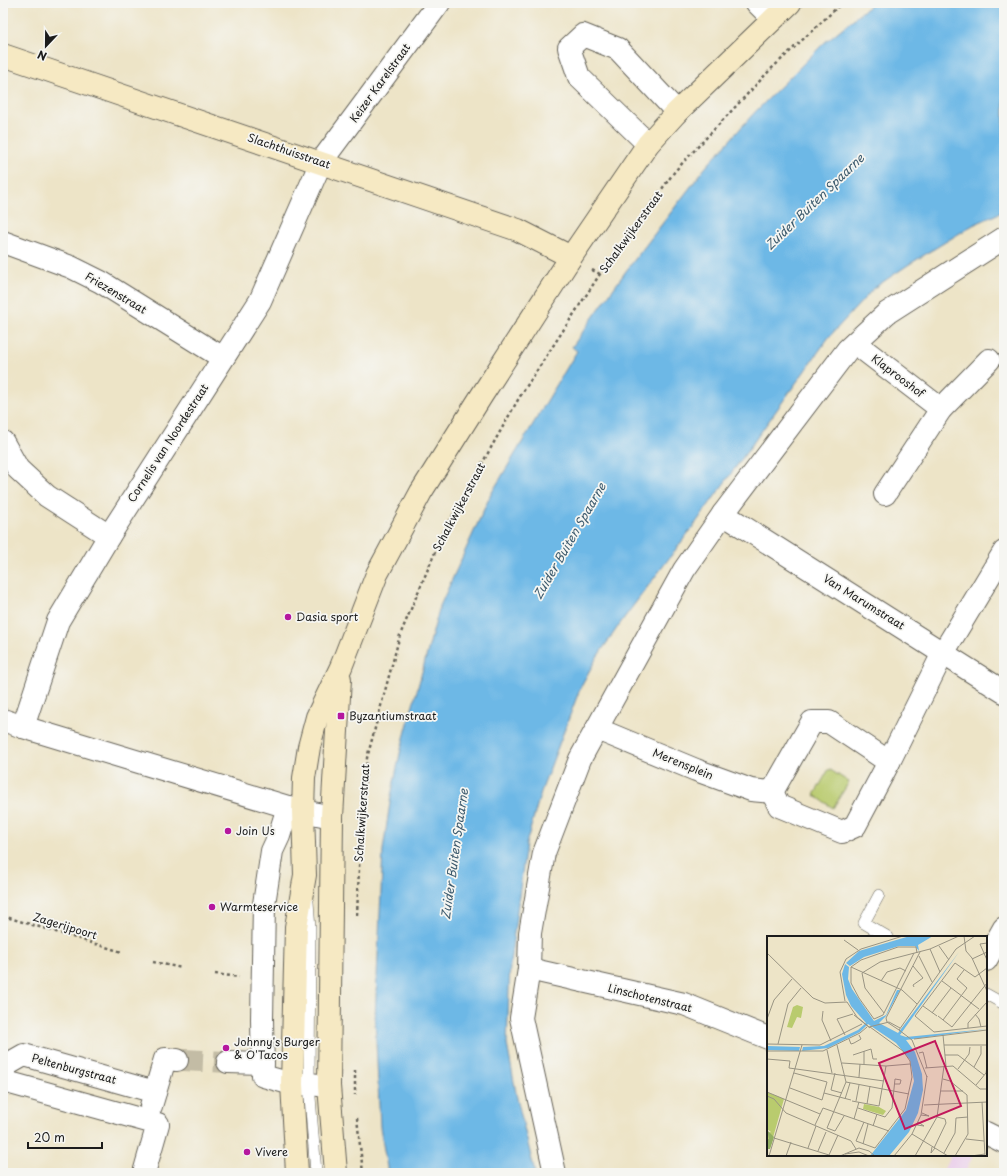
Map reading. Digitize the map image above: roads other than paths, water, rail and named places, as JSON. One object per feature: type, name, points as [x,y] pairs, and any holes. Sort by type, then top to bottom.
[{"type":"main road","points":[[336,1173],[310,1085],[296,928],[305,875],[295,809],[304,778],[309,747],[317,717],[341,667],[377,574],[421,492],[571,257],[648,144],[677,112],[790,3]]},
{"type":"main road","name":"Slachthuisstraat","points":[[3,55],[518,230],[571,257]]},
{"type":"main road","points":[[296,1173],[310,1085],[332,817],[341,667]]},
{"type":"street","name":"Keizer Karelstraat","points":[[321,162],[439,3]]},
{"type":"street","points":[[757,3],[773,20]]},
{"type":"street","points":[[648,144],[579,77],[569,48],[583,35],[618,49],[677,112]]},
{"type":"street","name":"Cornelis van Noordestraat","points":[[23,727],[58,621],[108,536],[260,301],[321,162]]},
{"type":"street","points":[[555,1173],[521,1018],[529,969],[530,933],[544,852],[580,759],[684,570],[723,514],[848,349],[888,313],[1004,238]]},
{"type":"street","name":"Friezenstraat","points":[[3,242],[71,267],[101,282],[223,358]]},
{"type":"street","name":"Klaprooshof","points":[[855,343],[941,409]]},
{"type":"street","points":[[885,494],[941,409],[989,360]]},
{"type":"street","points":[[3,442],[18,469],[47,496],[108,536]]},
{"type":"street","name":"Van Marumstraat","points":[[723,514],[1004,692]]},
{"type":"street","points":[[890,762],[829,722],[812,722],[772,792],[779,806],[842,832],[855,826],[890,762],[943,653],[1004,552]]},
{"type":"street","points":[[3,720],[295,809],[332,817]]},
{"type":"street","name":"Merensplein","points":[[597,729],[696,770],[751,790],[772,792]]},
{"type":"street","points":[[295,809],[272,851],[264,904],[262,1019],[263,1076],[310,1085]]},
{"type":"street","points":[[987,958],[1004,928]]},
{"type":"street","name":"Linschotenstraat","points":[[529,969],[684,1004],[767,1038]]},
{"type":"street","name":"Peltenburgstraat","points":[[3,1067],[24,1055],[155,1092]]},
{"type":"street","points":[[144,1173],[158,1124],[146,1121],[165,1059],[177,1060]]},
{"type":"street","points":[[228,1062],[263,1063]]},
{"type":"street","name":"Peltenburgstraat","points":[[3,1081],[146,1121]]},
{"type":"street","name":"Peltenburgstraat","points":[[39,1091],[124,1083]]},
{"type":"street","points":[[987,1134],[1004,1142]]},
{"type":"lane","points":[[879,894],[864,923],[886,936]]},
{"type":"lane","points":[[987,995],[1004,1004]]},
{"type":"lane","points":[[310,1085],[316,1173]]},
{"type":"water","name":"Zuider Buiten Spaarne","points":[[873,3],[1004,3],[1004,211],[973,225],[874,288],[829,337],[695,524],[624,618],[597,657],[581,686],[541,792],[526,844],[510,963],[507,1044],[517,1098],[535,1173],[388,1173],[380,1127],[375,1018],[383,850],[391,796],[401,749],[440,606],[491,494],[577,351],[572,347],[626,271],[705,168],[755,112],[824,43]]},
{"type":"tunnel","points":[[183,1062],[183,1060],[228,1062]]},
{"type":"place","name":"Dasia sport","points":[[288,617]]},
{"type":"place","name":"Byzantiumstraat","points":[[341,716]]},
{"type":"place","name":"Join Us","points":[[228,831]]},
{"type":"place","name":"Warmteservice","points":[[212,907]]},
{"type":"place","name":"Johnny's Burger & O'Tacos","points":[[226,1048]]},
{"type":"place","name":"Vivere","points":[[247,1152]]}]
